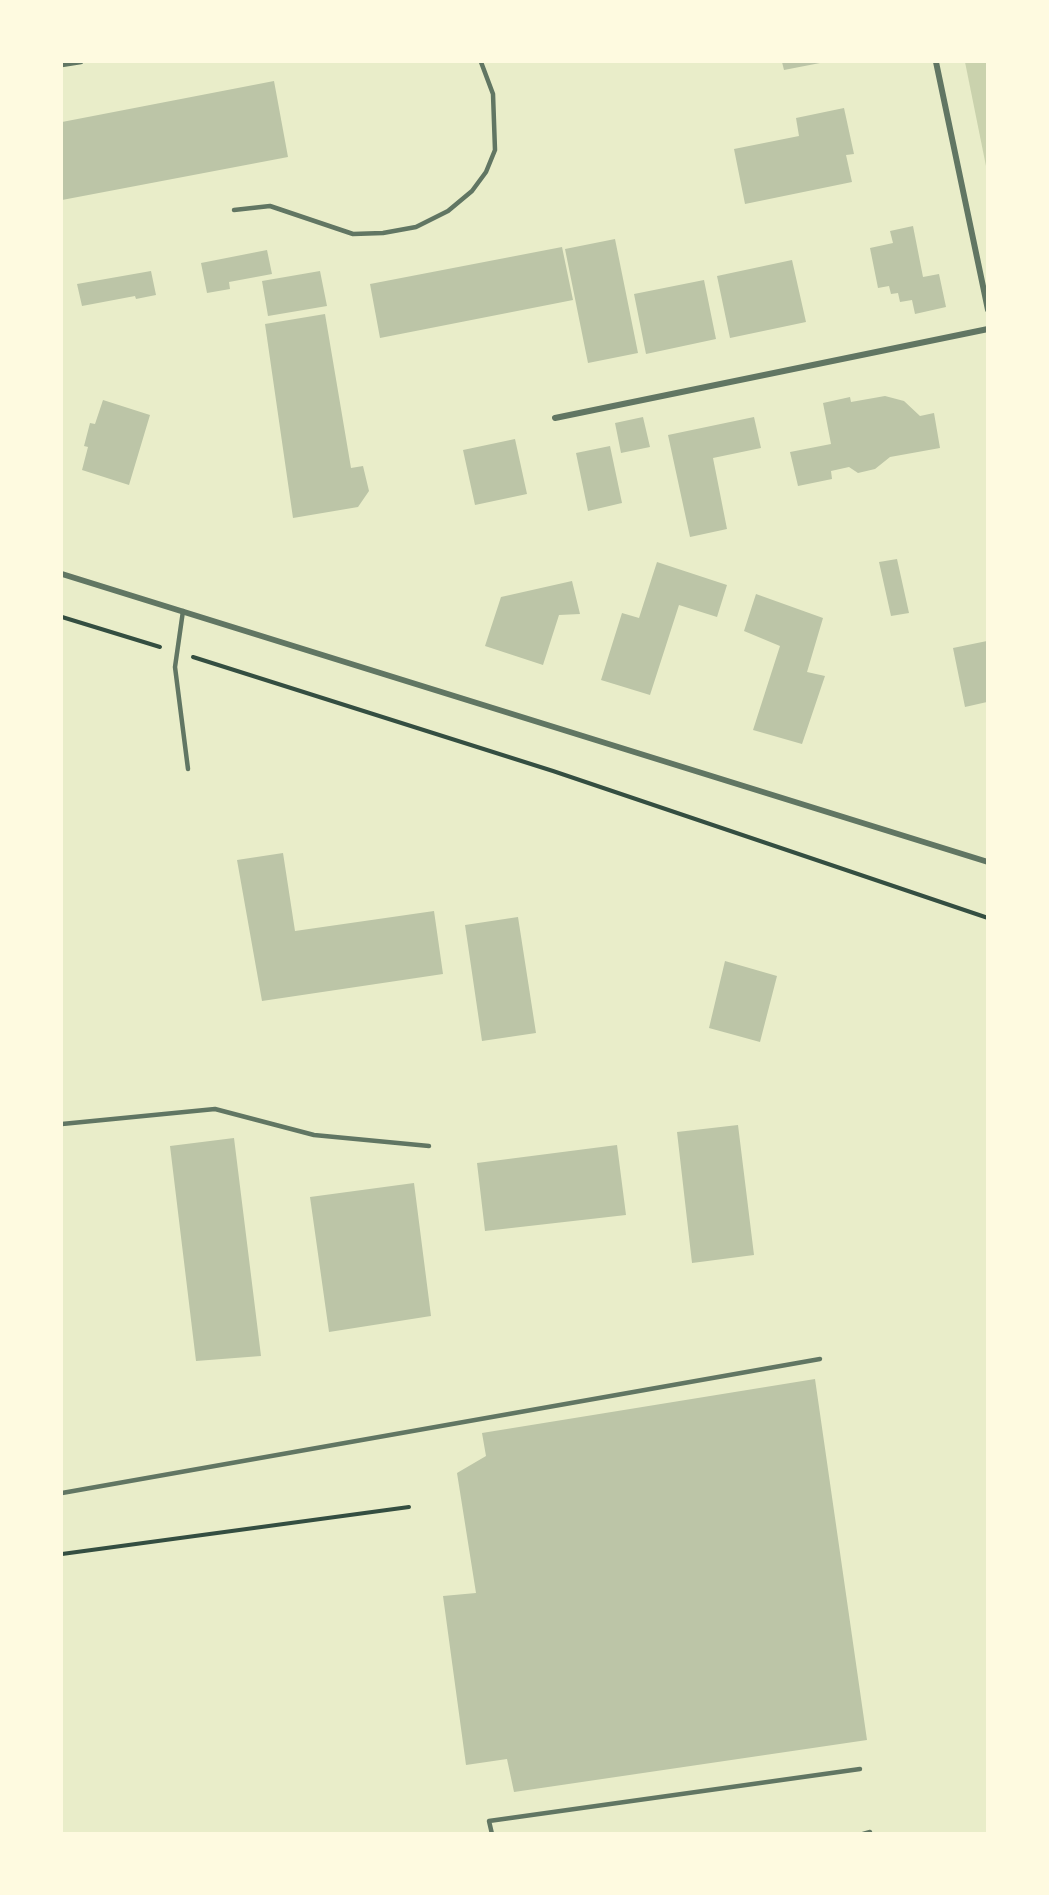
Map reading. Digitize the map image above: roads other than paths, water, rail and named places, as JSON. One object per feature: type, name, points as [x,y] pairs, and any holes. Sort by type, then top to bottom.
[{"type":"street","points":[[936,62],[987,310]]},
{"type":"street","points":[[555,418],[987,329]]},
{"type":"street","points":[[62,574],[987,862]]},
{"type":"lane","points":[[62,65],[81,62]]},
{"type":"lane","points":[[234,210],[270,206],[352,234],[383,233],[416,227],[448,211],[472,192],[486,172],[495,150],[493,94],[481,62]]},
{"type":"lane","points":[[183,611],[175,667],[188,769]]},
{"type":"lane","points":[[62,1124],[215,1109],[314,1135],[429,1146]]},
{"type":"lane","points":[[62,1493],[820,1359]]},
{"type":"lane","points":[[492,1833],[489,1821],[860,1769]]},
{"type":"lane","points":[[863,1833],[870,1832]]}]
